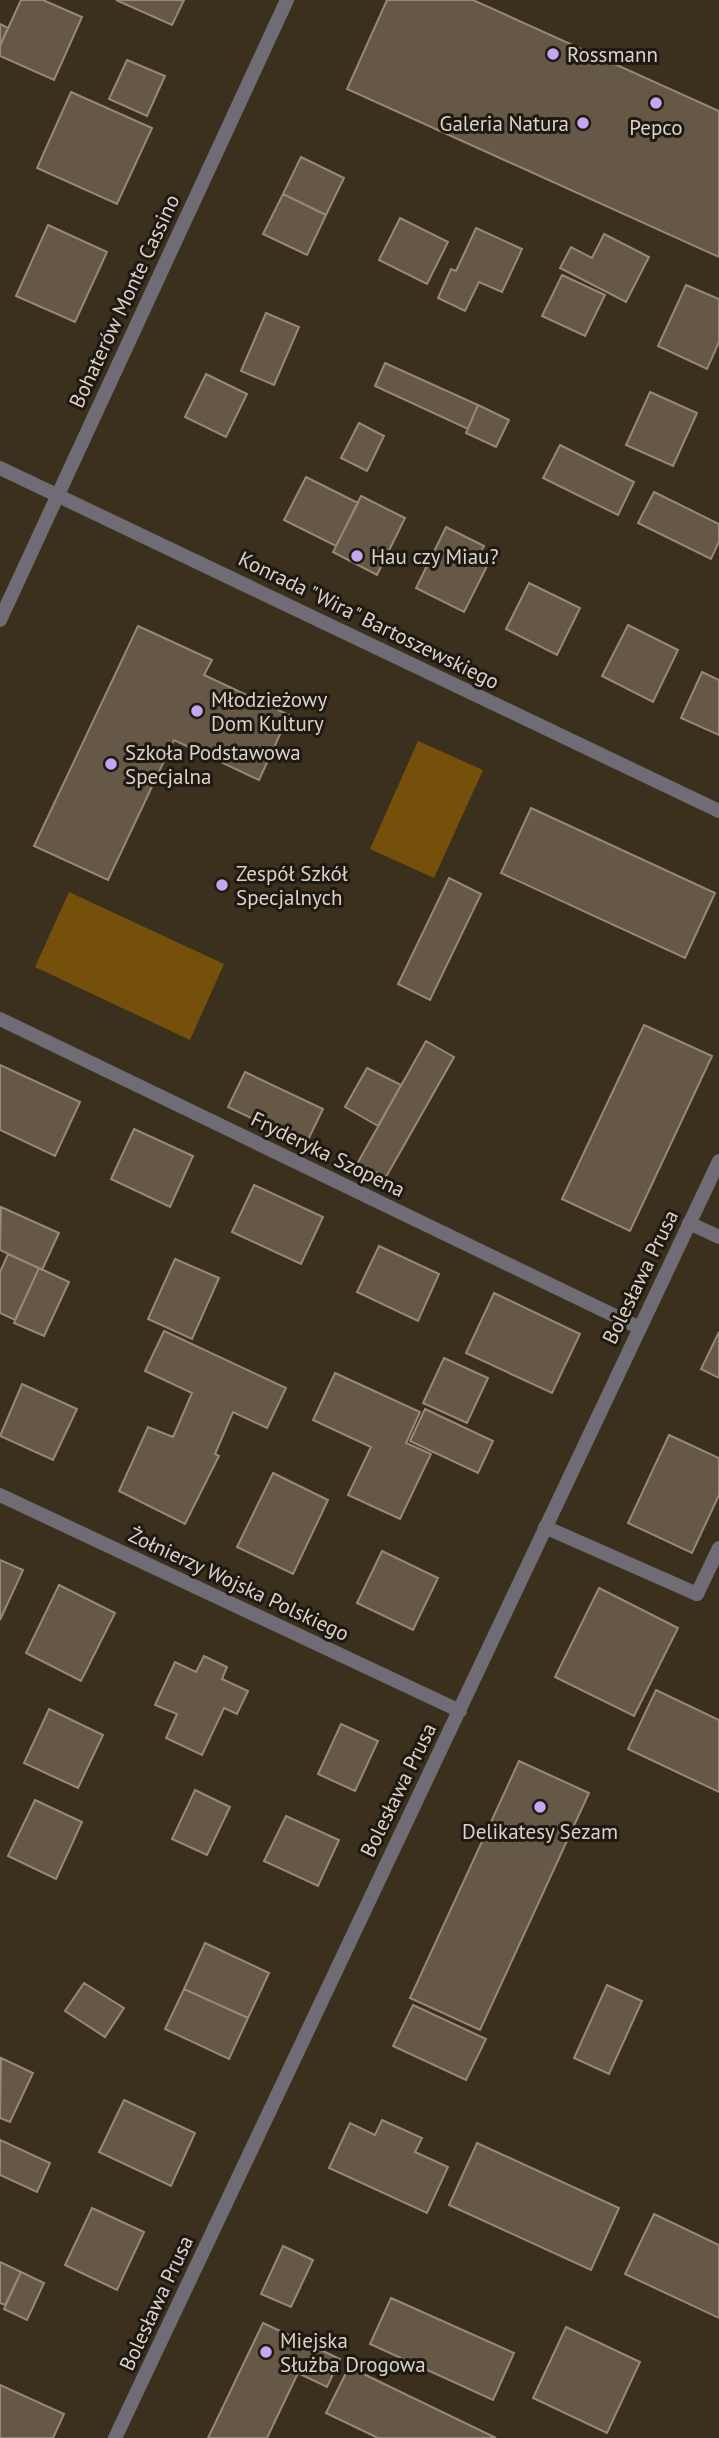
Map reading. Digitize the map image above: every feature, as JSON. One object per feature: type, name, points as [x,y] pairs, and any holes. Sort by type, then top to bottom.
[{"type":"street","name":"Bohaterów Monte Cassino","points":[[0,621],[287,0]]},
{"type":"street","name":"Konrada \"Wira\" Bartoszewskiego","points":[[0,468],[719,811]]},
{"type":"street","name":"Fryderyka Szopena","points":[[0,1019],[638,1328]]},
{"type":"street","name":"Bolesława Prusa","points":[[115,2438],[460,1711],[638,1328],[718,1166]]},
{"type":"street","points":[[689,1223],[719,1237]]},
{"type":"street","name":"Żołnierzy Wojska Polskiego","points":[[0,1495],[460,1711]]},
{"type":"street","points":[[545,1527],[697,1594],[719,1548]]},
{"type":"shaded area","points":[[418,741],[483,770],[434,878],[370,849]]},
{"type":"shaded area","points":[[69,892],[224,964],[190,1040],[35,967]]},
{"type":"building","points":[[21,0],[43,0],[82,17],[54,80],[0,56],[0,46]]},
{"type":"building","points":[[116,0],[184,0],[172,25]]},
{"type":"building","points":[[387,0],[473,0],[719,111],[719,257],[347,89]]},
{"type":"building","points":[[0,24],[8,28],[0,45]]},
{"type":"building","points":[[127,60],[165,76],[147,116],[109,99]]},
{"type":"building","points":[[71,92],[152,128],[117,204],[37,168]]},
{"type":"building","points":[[301,157],[344,178],[326,215],[283,194]]},
{"type":"building","points":[[283,194],[326,215],[307,255],[263,234]]},
{"type":"building","points":[[400,218],[448,242],[427,284],[379,260]]},
{"type":"building","points":[[48,225],[107,252],[75,322],[16,296]]},
{"type":"building","points":[[476,228],[522,249],[502,292],[479,282],[465,311],[438,298],[451,269],[456,271]]},
{"type":"building","points":[[604,234],[649,257],[626,302],[560,268],[571,247],[592,258]]},
{"type":"building","points":[[562,275],[605,295],[585,336],[542,316]]},
{"type":"building","points":[[686,285],[719,299],[719,342],[707,369],[658,346]]},
{"type":"building","points":[[266,313],[299,327],[274,385],[241,371]]},
{"type":"building","points":[[385,363],[478,405],[468,429],[375,386]]},
{"type":"building","points":[[206,374],[247,394],[226,437],[185,417]]},
{"type":"building","points":[[650,392],[697,413],[673,466],[626,445]]},
{"type":"building","points":[[478,405],[509,420],[496,447],[466,433]]},
{"type":"building","points":[[359,423],[384,436],[367,471],[341,458]]},
{"type":"building","points":[[560,445],[634,482],[618,515],[543,478]]},
{"type":"building","points":[[306,477],[358,503],[336,546],[284,520]]},
{"type":"building","points":[[654,492],[719,524],[719,542],[711,559],[638,523]]},
{"type":"building","points":[[361,496],[405,518],[377,575],[333,552]]},
{"type":"building","points":[[446,527],[484,546],[477,559],[488,564],[464,612],[416,588]]},
{"type":"building","points":[[529,583],[580,608],[557,655],[506,629]]},
{"type":"building","points":[[628,625],[678,650],[653,702],[602,676]]},
{"type":"building","points":[[138,626],[212,660],[204,675],[289,715],[259,780],[174,740],[108,880],[34,846]]},
{"type":"building","points":[[702,672],[719,680],[719,735],[681,718]]},
{"type":"building","points":[[531,808],[715,893],[685,958],[501,873]]},
{"type":"building","points":[[449,878],[481,894],[430,1000],[398,984]]},
{"type":"building","points":[[644,1025],[712,1056],[630,1231],[562,1199]]},
{"type":"building","points":[[426,1041],[454,1057],[386,1177],[357,1164]]},
{"type":"building","points":[[0,1065],[80,1102],[55,1156],[0,1130]]},
{"type":"building","points":[[367,1068],[401,1085],[378,1126],[345,1107]]},
{"type":"building","points":[[245,1072],[323,1109],[306,1144],[228,1107]]},
{"type":"building","points":[[134,1129],[193,1156],[170,1207],[111,1179]]},
{"type":"building","points":[[254,1185],[323,1217],[301,1264],[232,1232]]},
{"type":"building","points":[[1,1207],[59,1233],[42,1270],[0,1250]]},
{"type":"building","points":[[379,1246],[439,1274],[418,1321],[357,1292]]},
{"type":"building","points":[[8,1254],[39,1268],[15,1320],[0,1313],[0,1272]]},
{"type":"building","points":[[175,1259],[219,1278],[192,1339],[148,1319]]},
{"type":"building","points":[[39,1268],[69,1282],[44,1336],[14,1323]]},
{"type":"building","points":[[494,1293],[580,1334],[552,1393],[466,1353]]},
{"type":"building","points":[[164,1331],[286,1388],[267,1428],[233,1412],[215,1454],[219,1456],[185,1524],[119,1491],[148,1427],[173,1437],[192,1393],[145,1371]]},
{"type":"building","points":[[719,1332],[719,1378],[701,1369]]},
{"type":"building","points":[[444,1358],[488,1378],[467,1423],[423,1403]]},
{"type":"building","points":[[335,1373],[420,1412],[406,1443],[431,1454],[400,1519],[348,1495],[371,1447],[313,1420]]},
{"type":"building","points":[[22,1384],[77,1409],[53,1460],[0,1436]]},
{"type":"building","points":[[425,1409],[493,1441],[478,1473],[410,1441]]},
{"type":"building","points":[[669,1435],[719,1458],[719,1495],[692,1553],[628,1523]]},
{"type":"building","points":[[273,1473],[328,1500],[293,1574],[237,1547]]},
{"type":"building","points":[[382,1551],[438,1578],[413,1630],[357,1603]]},
{"type":"building","points":[[0,1560],[23,1570],[0,1620]]},
{"type":"building","points":[[59,1585],[115,1613],[81,1681],[26,1653]]},
{"type":"building","points":[[599,1588],[678,1628],[634,1716],[555,1677]]},
{"type":"building","points":[[204,1656],[227,1667],[222,1679],[248,1691],[237,1714],[224,1708],[202,1755],[166,1738],[177,1714],[155,1705],[175,1662],[196,1672]]},
{"type":"building","points":[[656,1690],[719,1720],[719,1792],[628,1749]]},
{"type":"building","points":[[49,1709],[103,1735],[78,1788],[24,1763]]},
{"type":"building","points":[[341,1724],[378,1741],[355,1791],[318,1774]]},
{"type":"building","points":[[519,1761],[589,1793],[480,2030],[410,1998]]},
{"type":"building","points":[[195,1790],[230,1807],[207,1855],[172,1839]]},
{"type":"building","points":[[35,1800],[82,1822],[56,1879],[8,1856]]},
{"type":"building","points":[[286,1816],[339,1840],[318,1886],[264,1861]]},
{"type":"building","points":[[205,1943],[269,1973],[248,2018],[184,1989]]},
{"type":"building","points":[[84,1983],[124,2008],[105,2037],[65,2011]]},
{"type":"building","points":[[607,1985],[642,2001],[609,2074],[574,2058]]},
{"type":"building","points":[[184,1989],[248,2018],[229,2059],[165,2029]]},
{"type":"building","points":[[413,2005],[486,2039],[466,2080],[393,2046]]},
{"type":"building","points":[[1,2058],[33,2073],[10,2122],[0,2118]]},
{"type":"building","points":[[124,2100],[195,2133],[171,2186],[99,2152]]},
{"type":"building","points":[[382,2120],[422,2138],[415,2152],[448,2167],[427,2213],[329,2168],[350,2123],[375,2135]]},
{"type":"building","points":[[0,2140],[50,2163],[37,2192],[0,2175]]},
{"type":"building","points":[[477,2143],[619,2208],[591,2270],[449,2205]]},
{"type":"building","points":[[92,2208],[144,2232],[117,2290],[65,2265]]},
{"type":"building","points":[[654,2214],[719,2245],[719,2318],[625,2274]]},
{"type":"building","points":[[283,2246],[313,2260],[291,2307],[261,2294]]},
{"type":"building","points":[[0,2262],[21,2272],[5,2305],[0,2303]]},
{"type":"building","points":[[21,2272],[44,2283],[27,2320],[4,2309]]},
{"type":"building","points":[[391,2298],[514,2353],[493,2400],[370,2344]]},
{"type":"building","points":[[263,2323],[340,2359],[327,2387],[298,2373],[267,2438],[208,2438]]},
{"type":"building","points":[[566,2327],[640,2362],[607,2433],[533,2398]]},
{"type":"building","points":[[349,2367],[496,2438],[378,2438],[326,2413]]},
{"type":"building","points":[[0,2385],[64,2414],[53,2438],[0,2438]]},
{"type":"place","name":"Rossmann","points":[[553,54]]},
{"type":"place","name":"Pepco","points":[[656,103]]},
{"type":"place","name":"Galeria Natura","points":[[583,123]]},
{"type":"place","name":"Hau czy Miau?","points":[[357,556]]},
{"type":"place","name":"Młodzieżowy Dom Kultury","points":[[197,711]]},
{"type":"place","name":"Szkoła Podstawowa Specjalna","points":[[111,764]]},
{"type":"place","name":"Zespół Szkół Specjalnych","points":[[222,885]]},
{"type":"place","name":"Delikatesy Sezam","points":[[540,1807]]},
{"type":"place","name":"Miejska Służba Drogowa","points":[[266,2352]]}]
